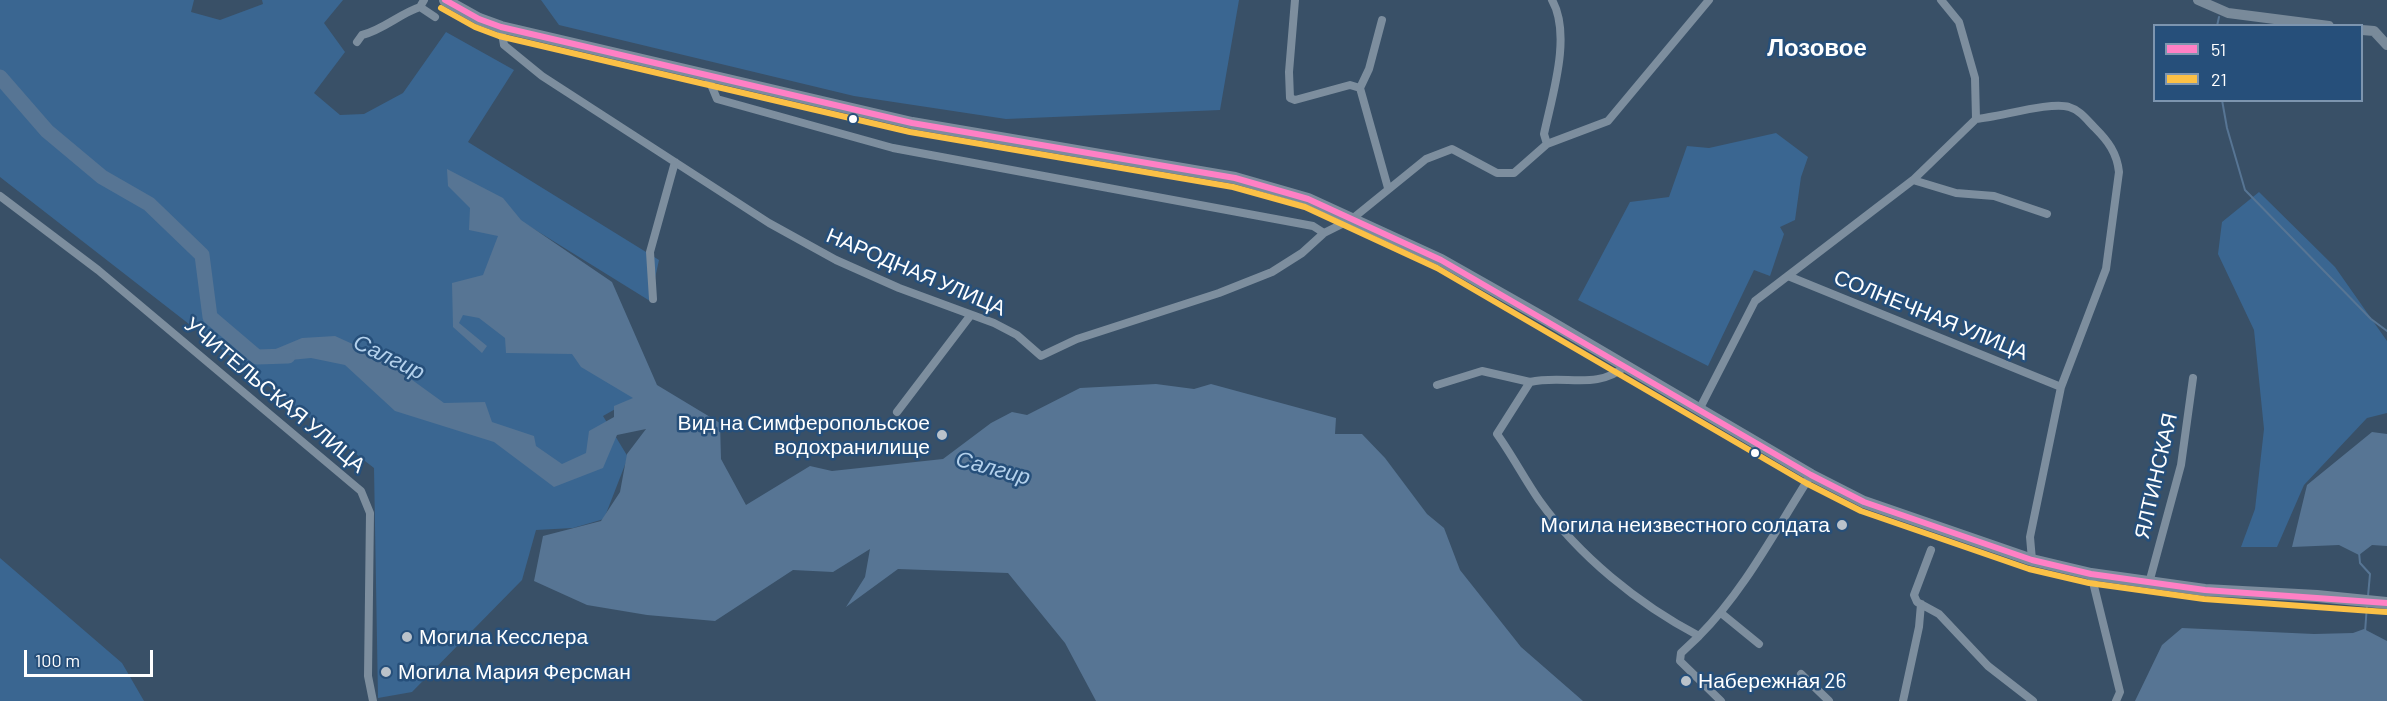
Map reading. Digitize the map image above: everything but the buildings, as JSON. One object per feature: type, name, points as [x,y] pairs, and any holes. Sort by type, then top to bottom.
[{"type":"main road","points":[[445,0],[479,19],[501,27],[912,123],[1235,178],[1308,199],[1441,260],[1810,475],[1864,502],[2032,560],[2091,574],[2205,590],[2386,603]]},
{"type":"main road","points":[[2198,0],[2228,13],[2313,24]]},
{"type":"main road","points":[[2363,30],[2374,31],[2387,45]]},
{"type":"street","points":[[1295,0],[1289,72],[1290,98],[1295,100],[1316,96],[1350,86],[1360,88]]},
{"type":"street","points":[[1552,0],[1559,11]]},
{"type":"street","points":[[1562,0],[1559,11],[1560,56],[1544,134],[1547,144],[1608,121],[1709,0]]},
{"type":"street","points":[[1941,0],[1959,22],[1975,78],[1976,119]]},
{"type":"street","points":[[357,42],[362,35],[373,33],[422,4],[435,17]]},
{"type":"street","points":[[1382,20],[1369,69],[1360,88],[1388,188]]},
{"type":"street","name":"НАРОДНАЯ УЛИЦА","points":[[501,27],[504,45],[542,76],[769,223],[836,260],[970,316],[994,323],[1017,335],[1041,356],[1077,339],[1219,293],[1272,272],[1302,253],[1324,233],[1352,219],[1426,159],[1452,149],[1505,175],[1514,173],[1547,144]]},
{"type":"street","points":[[707,75],[717,99],[893,147],[1312,226],[1324,233]]},
{"type":"street","points":[[1699,410],[1755,301],[1913,180],[1976,119],[2053,106],[2069,106],[2080,113],[2107,140],[2118,160],[2119,172],[2106,269],[2061,387],[2030,537],[2032,560]]},
{"type":"street","points":[[653,298],[650,252],[675,162]]},
{"type":"street","points":[[1913,180],[1956,194],[1994,196],[2047,214]]},
{"type":"street","name":"УЧИТЕЛЬСКАЯ УЛИЦА","points":[[0,196],[98,270],[361,490],[370,513],[368,676],[373,701]]},
{"type":"street","name":"СОЛНЕЧНАЯ УЛИЦА","points":[[1788,276],[2061,387]]},
{"type":"street","points":[[897,412],[970,316]]},
{"type":"street","points":[[1437,384],[1482,371],[1530,382],[1545,378],[1580,381],[1612,377],[1626,366]]},
{"type":"street","name":"ЯЛТИНСКАЯ","points":[[2149,583],[2181,465],[2193,378]]},
{"type":"street","points":[[1530,382],[1497,434],[1539,499],[1582,551],[1615,582],[1699,636]]},
{"type":"street","points":[[1721,701],[1680,661],[1681,653],[1721,613],[1760,557],[1810,475]]},
{"type":"street","points":[[1931,550],[1914,595],[1921,604],[1939,614],[1988,666],[2033,701]]},
{"type":"street","points":[[2091,574],[2120,692],[2116,701]]},
{"type":"street","points":[[1903,701],[1919,627],[1921,604]]},
{"type":"street","points":[[1721,613],[1759,644]]},
{"type":"street","points":[[1802,674],[1829,701]]},
{"type":"shaded area","points":[[0,0],[194,0],[191,12],[220,20],[263,4],[262,0],[343,0],[324,23],[345,52],[314,93],[340,115],[364,114],[403,93],[446,32],[514,70],[468,142],[659,260],[650,301],[529,226],[640,395],[603,416],[628,457],[604,519],[573,528],[536,530],[522,580],[412,692],[378,698],[374,468],[0,177]]},
{"type":"shaded area","points":[[541,0],[1239,0],[1220,110],[1006,119],[854,96],[559,25]]},
{"type":"shaded area","points":[[1776,133],[1808,157],[1801,177],[1795,220],[1780,227],[1784,234],[1770,276],[1754,270],[1708,366],[1578,300],[1630,202],[1669,197],[1687,146],[1709,148]]},
{"type":"shaded area","points":[[2259,192],[2335,267],[2387,341],[2387,413],[2367,418],[2304,485],[2277,547],[2241,547],[2255,509],[2264,429],[2254,330],[2218,254],[2222,222]]},
{"type":"shaded area","points":[[0,558],[122,663],[144,701],[0,701]]},
{"type":"water","points":[[447,169],[503,198],[521,220],[612,282],[657,385],[720,423],[721,459],[746,505],[810,466],[832,471],[943,459],[991,423],[1012,412],[1027,415],[1080,388],[1156,384],[1194,389],[1211,384],[1336,418],[1335,434],[1362,434],[1385,458],[1427,514],[1444,528],[1460,570],[1521,647],[1583,701],[1096,701],[1065,643],[1008,573],[898,569],[846,607],[865,577],[870,549],[833,572],[793,570],[715,621],[647,615],[587,605],[534,581],[543,536],[601,521],[620,492],[627,454],[646,429],[617,435],[603,468],[554,487],[494,442],[395,411],[345,365],[311,358],[270,362],[266,353],[302,338],[335,336],[379,356],[444,403],[485,402],[492,422],[534,436],[536,446],[562,464],[586,453],[589,431],[614,417],[614,406],[633,398],[581,367],[572,354],[506,353],[505,338],[479,318],[463,315],[459,323],[487,346],[482,353],[453,327],[452,283],[483,275],[498,236],[469,230],[470,208],[448,186]]},
{"type":"water","points":[[2372,432],[2387,434],[2387,546],[2372,545],[2359,555],[2339,545],[2292,547],[2307,485]]},
{"type":"water","points":[[2182,628],[2314,634],[2353,633],[2364,629],[2387,641],[2387,701],[2135,701],[2162,645]]},
{"type":"waterway","points":[[2217,24],[2219,17]]},
{"type":"waterway","name":"Салгир","points":[[0,77],[47,131],[102,177],[149,204],[202,255],[210,317],[257,357],[288,356]]},
{"type":"waterway","points":[[2222,102],[2227,128],[2245,190],[2371,319],[2387,331]]},
{"type":"waterway","points":[[2359,552],[2360,563],[2370,574],[2368,596]]},
{"type":"waterway","points":[[2365,632],[2367,605]]},
{"type":"transit line","name":"51","points":[[445,0],[479,19],[501,27],[912,123],[1235,178],[1308,199],[1441,260],[1811,475],[1864,502],[2032,560],[2091,574],[2205,590],[2387,603]]},
{"type":"transit line","name":"21","points":[[441,8],[475,27],[499,36],[910,132],[1233,187],[1305,207],[1437,268],[1806,483],[1861,511],[2029,569],[2089,583],[2204,599],[2386,612]]},
{"type":"place","name":"Вид на Симферопольское водохранилище","points":[[942,435]]},
{"type":"place","name":"Могила неизвестного солдата","points":[[1842,525]]},
{"type":"place","name":"Могила Кесслера","points":[[407,637]]},
{"type":"place","name":"Могила Мария Ферсман","points":[[386,672]]},
{"type":"place","name":"Набережная 26","points":[[1686,681]]},
{"type":"district","name":"Лозовое","points":[[1817,48]]}]
